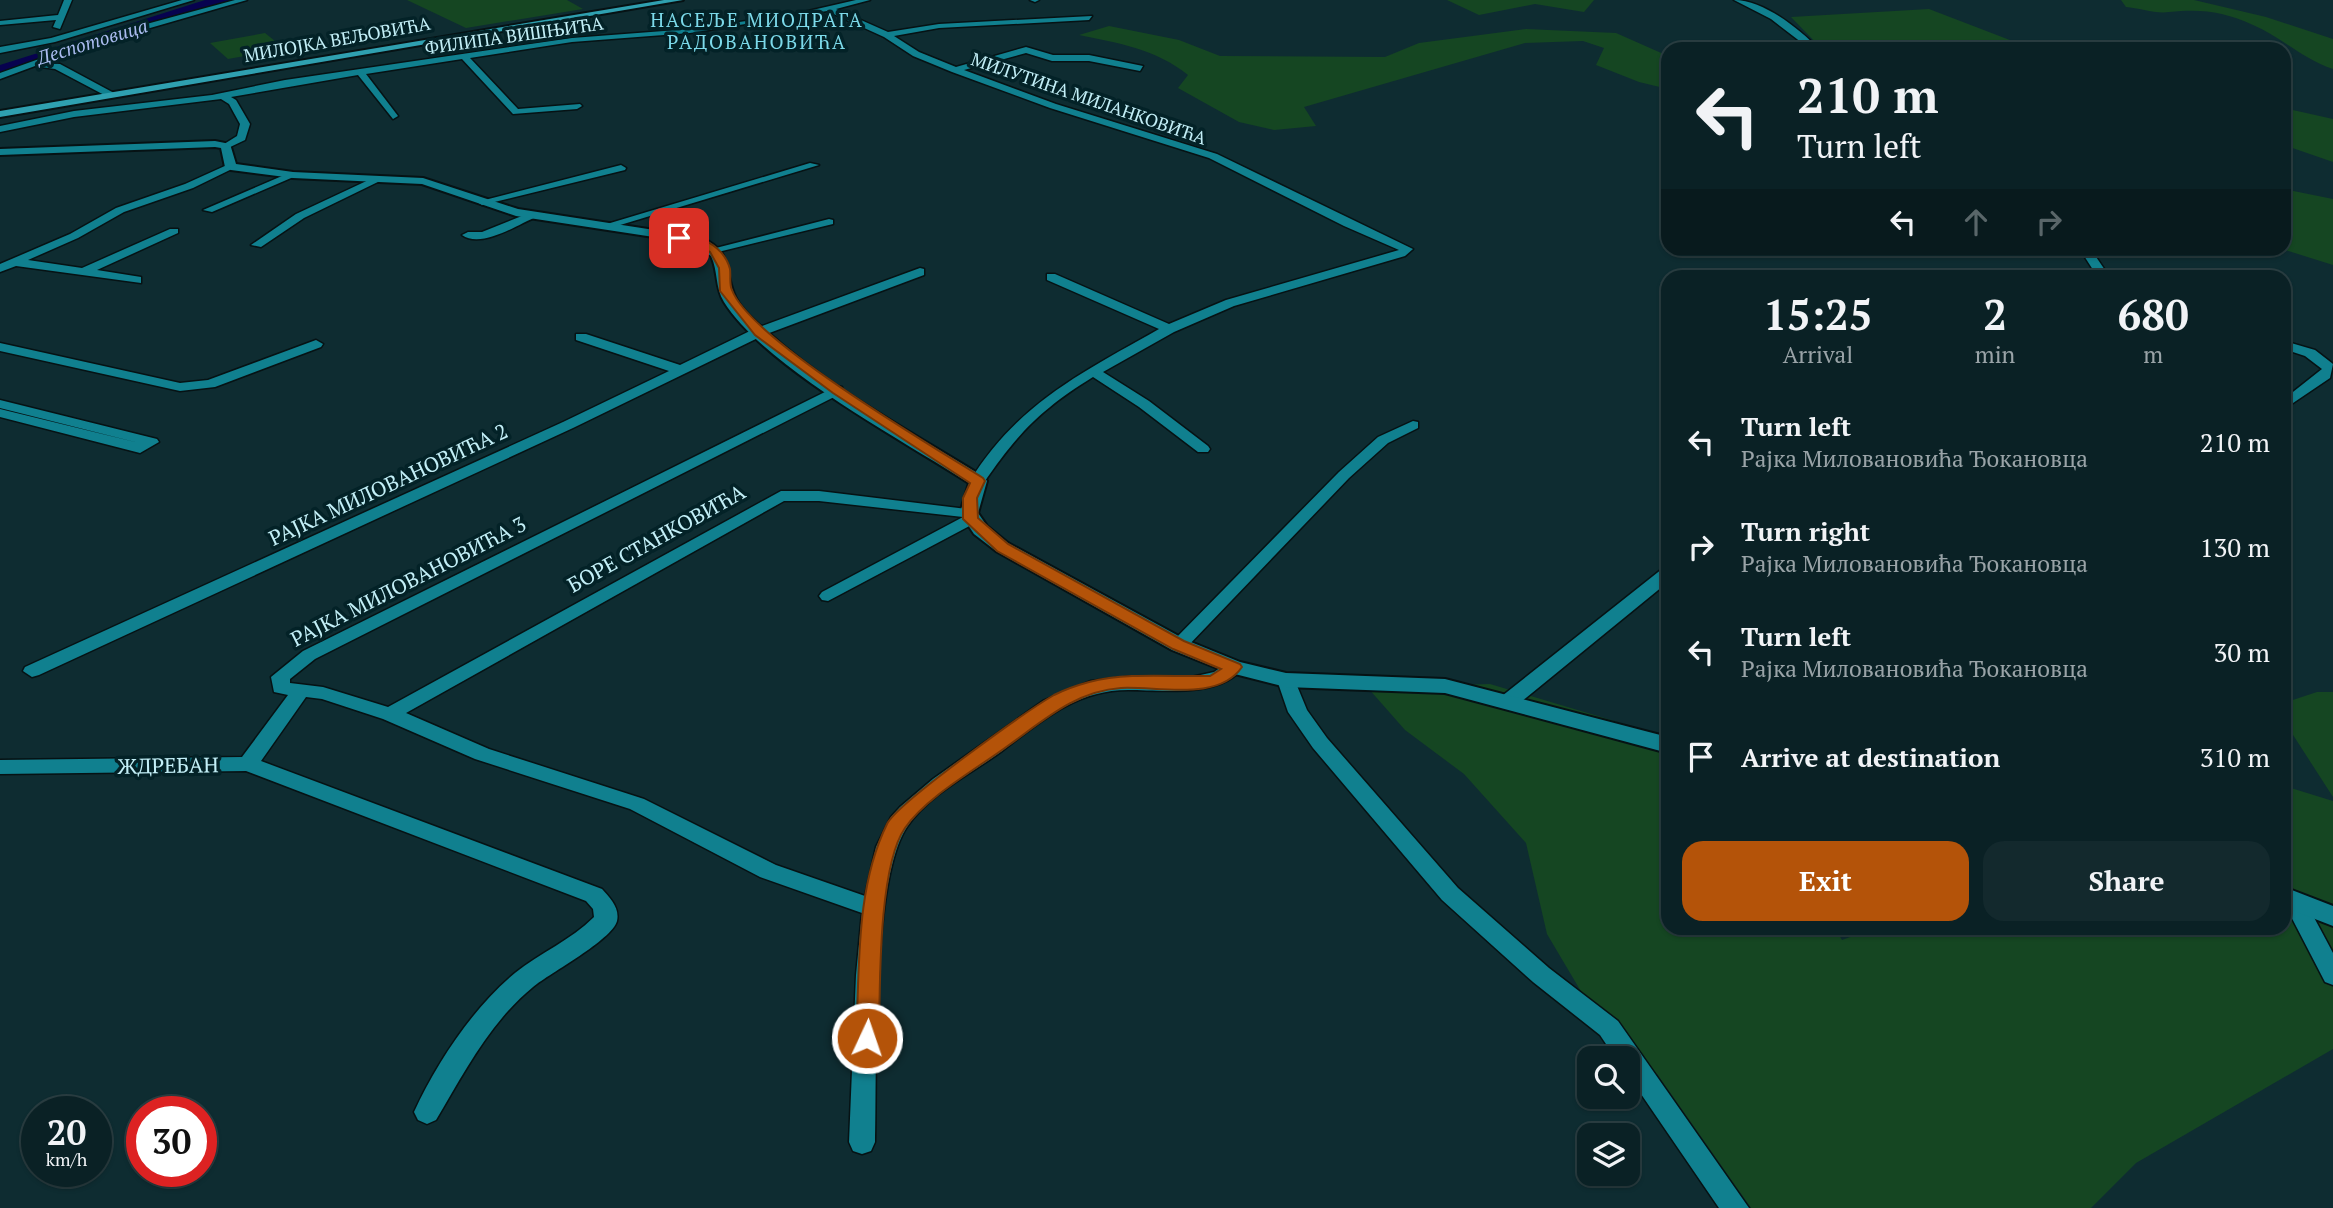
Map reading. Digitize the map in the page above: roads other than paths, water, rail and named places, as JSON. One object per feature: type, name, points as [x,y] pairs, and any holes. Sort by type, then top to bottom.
[{"type":"main road","name":"МИЛОЈКА ВЕЉОВИЋА","points":[[0,114],[679,0]]},
{"type":"main road","points":[[0,108],[72,101]]},
{"type":"street","points":[[52,40],[68,0]]},
{"type":"street","points":[[0,50],[52,40],[190,0]]},
{"type":"street","points":[[0,75],[109,37],[243,0]]},
{"type":"street","name":"ФИЛИПА ВИШЊИЋА","points":[[0,128],[81,113],[223,96],[572,40],[690,31],[829,9],[866,0]]},
{"type":"street","points":[[1738,0],[1774,17],[1806,42]]},
{"type":"street","name":"МИЛУТИНА МИЛАНКОВИЋА","points":[[829,9],[887,35],[916,54],[955,69],[1053,106],[1213,156],[1348,224],[1407,249],[1401,254],[1354,269],[1230,303],[1169,329]]},
{"type":"street","points":[[0,23],[61,17]]},
{"type":"street","points":[[887,35],[939,26],[1089,18]]},
{"type":"street","name":"МИЛУТИНА МИЛАНКОВИЋА","points":[[955,69],[1026,50],[1052,58],[1089,58],[1140,68]]},
{"type":"street","points":[[466,58],[516,112],[577,106]]},
{"type":"street","points":[[25,68],[57,66],[111,95]]},
{"type":"street","points":[[360,72],[393,117]]},
{"type":"street","points":[[0,152],[199,143],[226,146],[242,138],[245,124],[233,102],[223,96]]},
{"type":"street","points":[[226,146],[231,167]]},
{"type":"street","points":[[603,227],[814,165]]},
{"type":"street","points":[[0,268],[74,236],[120,210],[189,186],[231,167],[293,175],[423,181],[482,202],[532,215],[696,240],[715,250],[724,268],[726,291],[759,332],[837,390],[978,481]]},
{"type":"street","points":[[482,202],[621,168]]},
{"type":"street","points":[[208,210],[293,175]]},
{"type":"street","points":[[257,245],[300,216],[379,179]]},
{"type":"street","points":[[468,235],[484,235],[532,215]]},
{"type":"street","points":[[715,250],[829,222]]},
{"type":"street","points":[[86,271],[174,231]]},
{"type":"street","points":[[16,262],[137,281]]},
{"type":"street","name":"РАЈКА МИЛОВАНОВИЋА 2","points":[[32,671],[759,332],[920,271]]},
{"type":"street","points":[[1051,277],[1169,329]]},
{"type":"street","points":[[1169,329],[1033,413],[1004,442],[970,498],[970,516],[1002,547],[1179,645],[1234,667],[1286,680],[1445,687],[1509,701],[1601,730],[1661,743]]},
{"type":"street","points":[[581,337],[681,370]]},
{"type":"street","points":[[0,347],[180,387],[210,384],[316,344]]},
{"type":"street","points":[[2291,347],[2310,353],[2329,368],[2325,375],[2291,400]]},
{"type":"street","points":[[1096,373],[1144,404],[1203,449]]},
{"type":"street","name":"РАЈКА МИЛОВАНОВИЋА 3","points":[[300,692],[281,688],[280,677],[309,655],[837,390]]},
{"type":"street","points":[[0,404],[152,442],[139,449],[0,413]]},
{"type":"street","points":[[1179,645],[1344,475],[1383,440],[1413,425]]},
{"type":"street","name":"БОРЕ СТАНКОВИЋА","points":[[390,713],[782,496],[819,496],[970,516]]},
{"type":"street","points":[[828,596],[970,516]]},
{"type":"street","points":[[1509,701],[1661,579]]},
{"type":"street","points":[[862,1142],[873,908],[885,854],[896,825],[919,801],[1061,699],[1091,687],[1119,682],[1214,682],[1234,667]]},
{"type":"street","points":[[1286,680],[1298,712],[1320,743],[1450,894],[1541,975],[1609,1028],[1735,1208]]},
{"type":"street","points":[[300,692],[323,693],[390,713],[482,754],[637,804],[768,871],[873,908]]},
{"type":"street","name":"ЖДРЕБАН","points":[[0,767],[248,764],[300,692]]},
{"type":"street","points":[[248,764],[594,895],[604,906],[606,920],[594,934],[551,960],[494,1010],[477,1030],[427,1112]]},
{"type":"street","points":[[2291,900],[2333,916]]},
{"type":"street","points":[[2291,902],[2333,975]]},
{"type":"waterway","name":"Деспотовица","points":[[0,70],[198,6],[225,0]]},
{"type":"district","name":"НАСЕЉЕ МИОДРАГА РАДОВАНОВИЋА","points":[[757,30]]}]
